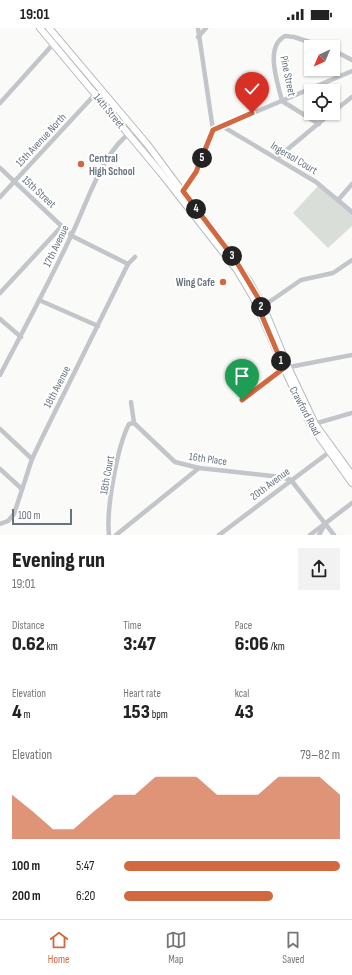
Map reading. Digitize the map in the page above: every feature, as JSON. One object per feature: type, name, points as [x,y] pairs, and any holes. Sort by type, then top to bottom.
[{"type":"main road","name":"14th Street","points":[[40,28],[128,134],[180,193]]},
{"type":"main road","name":"14th Street","points":[[49,28],[134,130],[180,193]]},
{"type":"main road","name":"Crawford Road","points":[[180,193],[236,261],[261,307],[286,368],[313,424],[352,483]]},
{"type":"main road","name":"Crawford Road","points":[[331,451],[352,475]]},
{"type":"street","points":[[180,193],[196,172],[213,130],[198,37],[198,28]]},
{"type":"street","points":[[198,37],[206,28]]},
{"type":"street","name":"Pine Street","points":[[304,40],[285,36],[281,38],[276,46],[274,55],[282,101],[319,124]]},
{"type":"street","points":[[0,103],[58,39]]},
{"type":"street","points":[[340,54],[352,60]]},
{"type":"street","points":[[213,130],[352,71]]},
{"type":"street","name":"15th Avenue North","points":[[0,198],[100,89]]},
{"type":"street","points":[[340,106],[352,97]]},
{"type":"street","points":[[278,158],[323,120]]},
{"type":"street","name":"Ingersol Court","points":[[222,126],[316,182],[339,199],[352,212]]},
{"type":"street","name":"17th Avenue","points":[[0,375],[72,236],[96,180],[111,155],[128,134],[134,130]]},
{"type":"street","name":"15th Street","points":[[0,168],[72,236],[128,264]]},
{"type":"street","points":[[339,199],[352,184]]},
{"type":"street","points":[[0,293],[62,226]]},
{"type":"street","name":"18th Avenue","points":[[0,524],[12,518],[32,459],[128,264],[135,256]]},
{"type":"street","points":[[261,307],[301,280],[333,273],[352,260]]},
{"type":"street","points":[[39,300],[98,326]]},
{"type":"street","points":[[0,319],[21,337]]},
{"type":"street","points":[[242,400],[286,368],[352,355]]},
{"type":"street","points":[[131,402],[134,423]]},
{"type":"street","points":[[313,424],[352,413]]},
{"type":"street","name":"16th Place","points":[[134,423],[175,462],[199,468],[281,477],[291,480]]},
{"type":"street","name":"18th Court","points":[[109,535],[110,510],[121,448],[129,424],[134,423]]},
{"type":"street","points":[[0,429],[32,459]]},
{"type":"street","name":"20th Avenue","points":[[219,535],[331,451]]},
{"type":"street","points":[[116,535],[199,468]]},
{"type":"street","points":[[0,469],[22,489]]},
{"type":"street","points":[[291,480],[334,535]]},
{"type":"street","points":[[310,535],[352,503]]},
{"type":"street","points":[[319,535],[325,523]]},
{"type":"shaded area","points":[[318,186],[352,214],[352,226],[328,248],[293,213]]},
{"type":"place","name":"Central High School","points":[[81,164]]},
{"type":"place","name":"Wing Cafe","points":[[223,282]]},
{"type":"route","points":[[242,400],[284,368],[259,309],[263,306],[249,281],[183,191],[196,172],[213,130],[252,113]]}]
